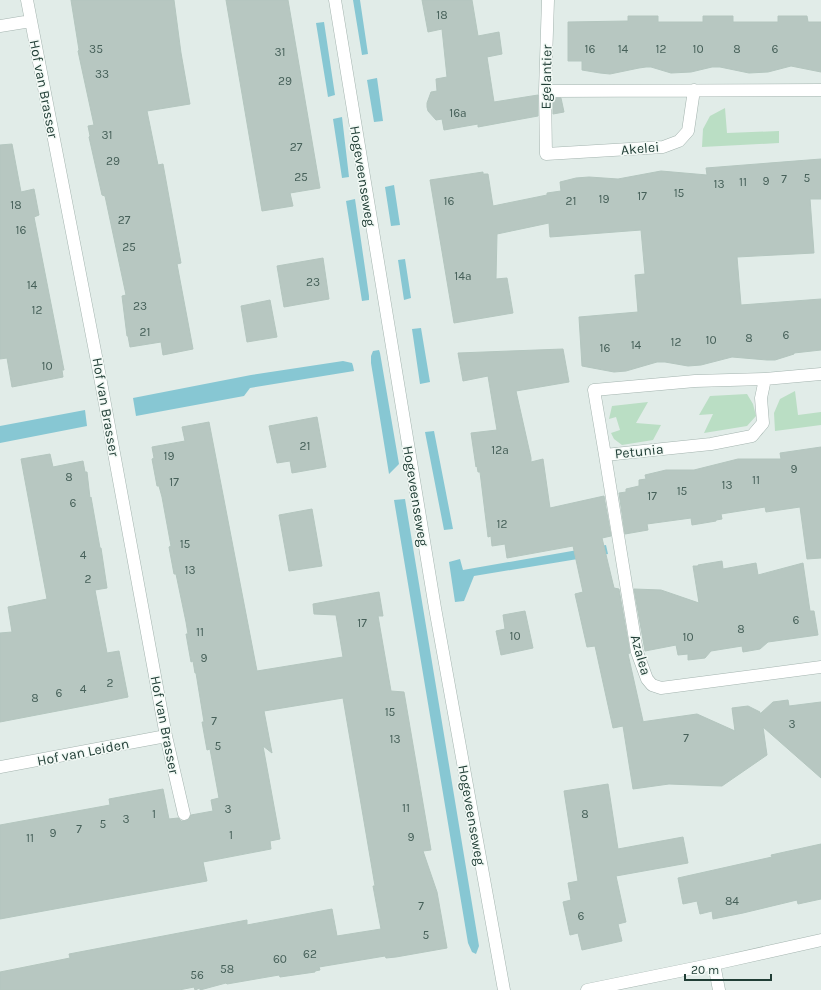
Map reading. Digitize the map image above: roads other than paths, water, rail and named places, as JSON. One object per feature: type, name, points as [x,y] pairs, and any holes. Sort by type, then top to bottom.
[{"type":"street","name":"Hof van Brasser","points":[[27,0],[100,377],[166,736],[184,814]]},
{"type":"street","name":"Hogeveenseweg","points":[[335,0],[434,608],[504,990]]},
{"type":"street","name":"Egelantier","points":[[546,154],[545,91],[548,0]]},
{"type":"street","points":[[0,26],[31,21]]},
{"type":"street","name":"Akelei","points":[[546,154],[663,147],[679,141],[688,131],[694,90]]},
{"type":"street","points":[[545,91],[821,90]]},
{"type":"street","name":"Petunia","points":[[765,379],[762,398],[763,423],[752,436],[711,444],[605,455],[594,390],[821,374]]},
{"type":"street","name":"Azalea","points":[[605,455],[637,652],[647,679],[652,685],[661,688],[821,667]]},
{"type":"street","name":"Hof van Leiden","points":[[0,768],[166,736]]},
{"type":"street","points":[[587,990],[821,940]]},
{"type":"street","points":[[714,964],[719,990]]},
{"type":"water","points":[[353,0],[360,0],[368,54],[362,55]]},
{"type":"water","points":[[324,22],[335,95],[328,97],[316,23]]},
{"type":"water","points":[[377,78],[383,121],[374,122],[367,80]]},
{"type":"water","points":[[342,117],[349,177],[342,178],[333,119]]},
{"type":"water","points":[[394,185],[400,225],[391,226],[385,187]]},
{"type":"water","points":[[355,199],[369,296],[369,300],[362,301],[346,201]]},
{"type":"water","points":[[405,259],[411,298],[404,300],[398,260]]},
{"type":"water","points":[[421,328],[430,382],[420,384],[412,329]]},
{"type":"water","points":[[379,350],[399,464],[389,474],[371,363],[373,351]]},
{"type":"water","points":[[343,361],[352,363],[354,371],[250,388],[244,396],[136,416],[133,398],[251,375]]},
{"type":"water","points":[[85,410],[87,426],[0,443],[0,426]]},
{"type":"water","points":[[434,431],[453,529],[444,530],[425,432]]},
{"type":"water","points":[[405,499],[479,946],[476,954],[472,952],[468,943],[394,500]]},
{"type":"water","points":[[606,545],[608,554],[474,576],[464,601],[455,602],[449,562],[460,559],[463,570]]}]
